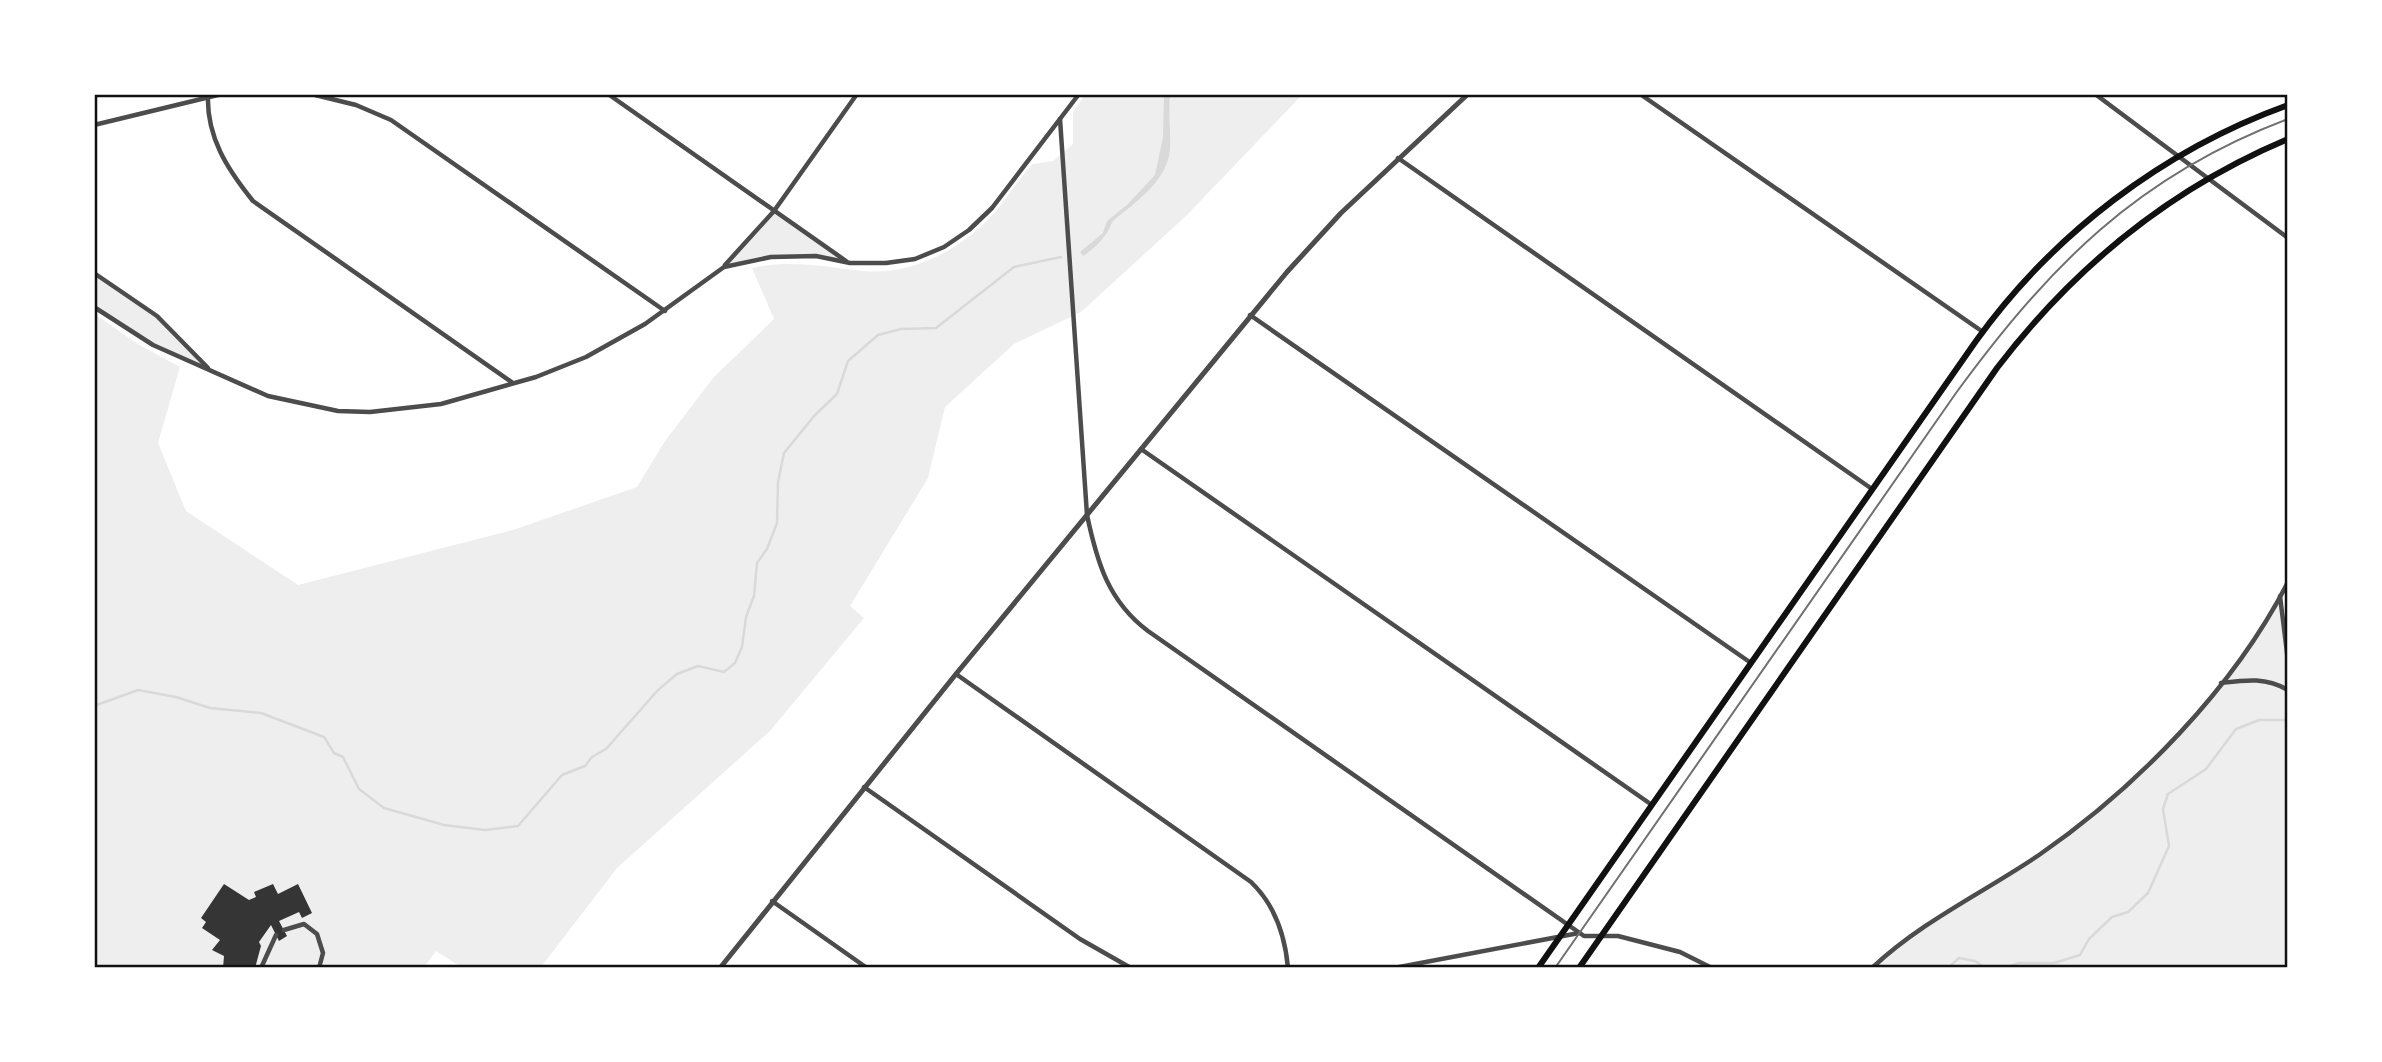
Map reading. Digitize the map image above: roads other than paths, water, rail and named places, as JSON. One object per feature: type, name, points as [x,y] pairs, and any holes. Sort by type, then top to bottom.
[{"type":"main road","points":[[1538,968],[1983,332],[2024,282],[2075,232],[2178,156],[2287,105]]},
{"type":"main road","points":[[1578,968],[2021,337],[2062,290],[2113,243],[2154,212],[2208,178],[2287,139]]},
{"type":"street","points":[[94,125],[222,94]]},
{"type":"street","points":[[310,94],[356,105],[391,120],[665,311]]},
{"type":"street","points":[[608,94],[850,263]]},
{"type":"street","points":[[724,267],[771,257],[816,256],[850,263],[915,259],[944,247],[969,230],[992,208],[1079,94]]},
{"type":"street","points":[[720,968],[864,787],[1250,315],[1341,214],[1468,94]]},
{"type":"street","points":[[1640,94],[1983,332]]},
{"type":"street","points":[[2095,94],[2287,238]]},
{"type":"street","points":[[207,96],[214,141],[230,173],[253,201],[513,383]]},
{"type":"street","points":[[94,307],[153,345],[268,396],[338,411],[370,412],[441,404],[513,383],[586,357],[665,311],[724,267],[774,211],[854,96]]},
{"type":"street","points":[[1060,119],[1087,515],[1101,572],[1122,607],[1138,623],[1580,933],[1587,937],[1618,936],[1680,952],[1712,968]]},
{"type":"street","points":[[1398,158],[1872,489]]},
{"type":"street","points":[[94,273],[157,316],[208,369]]},
{"type":"street","points":[[1250,315],[1751,663]]},
{"type":"street","points":[[1141,449],[1652,805]]},
{"type":"street","points":[[1872,968],[1928,922],[2041,853],[2095,812],[2186,727],[2220,683],[2287,582]]},
{"type":"street","points":[[2280,596],[2287,661]]},
{"type":"street","points":[[956,674],[1251,882],[1265,897],[1278,919],[1288,968]]},
{"type":"street","points":[[2220,683],[2260,680],[2273,682],[2287,690]]},
{"type":"street","points":[[864,787],[1080,939],[1131,968]]},
{"type":"street","points":[[772,901],[867,968]]},
{"type":"street","points":[[284,930],[296,925],[312,928],[322,943],[321,966]]},
{"type":"street","points":[[1394,968],[1580,933]]},
{"type":"street","points":[[261,968],[276,935]]},
{"type":"waterway","points":[[94,706],[138,690],[176,697],[210,708],[261,713],[324,737],[334,753],[343,757],[359,789],[384,808],[444,825],[485,830],[518,826],[562,775],[585,766],[592,757],[606,749],[658,690],[677,674],[698,666],[724,672],[735,663],[742,647],[746,617],[754,596],[757,563],[767,549],[777,523],[778,482],[784,453],[815,415],[837,394],[848,361],[878,335],[901,329],[936,328],[1014,267],[1061,257]]},
{"type":"waterway","points":[[2005,968],[2019,963],[2054,963],[2080,955],[2089,939],[2112,917],[2128,912],[2148,893],[2169,846],[2163,809],[2168,794],[2206,769],[2236,729],[2259,720],[2288,720]]},
{"type":"waterway","points":[[1948,968],[1959,958],[1975,961],[1985,968]]},
{"type":"tram line","points":[[1555,968],[1956,393],[2026,305],[2100,230],[2141,197],[2234,142],[2288,119]]}]
